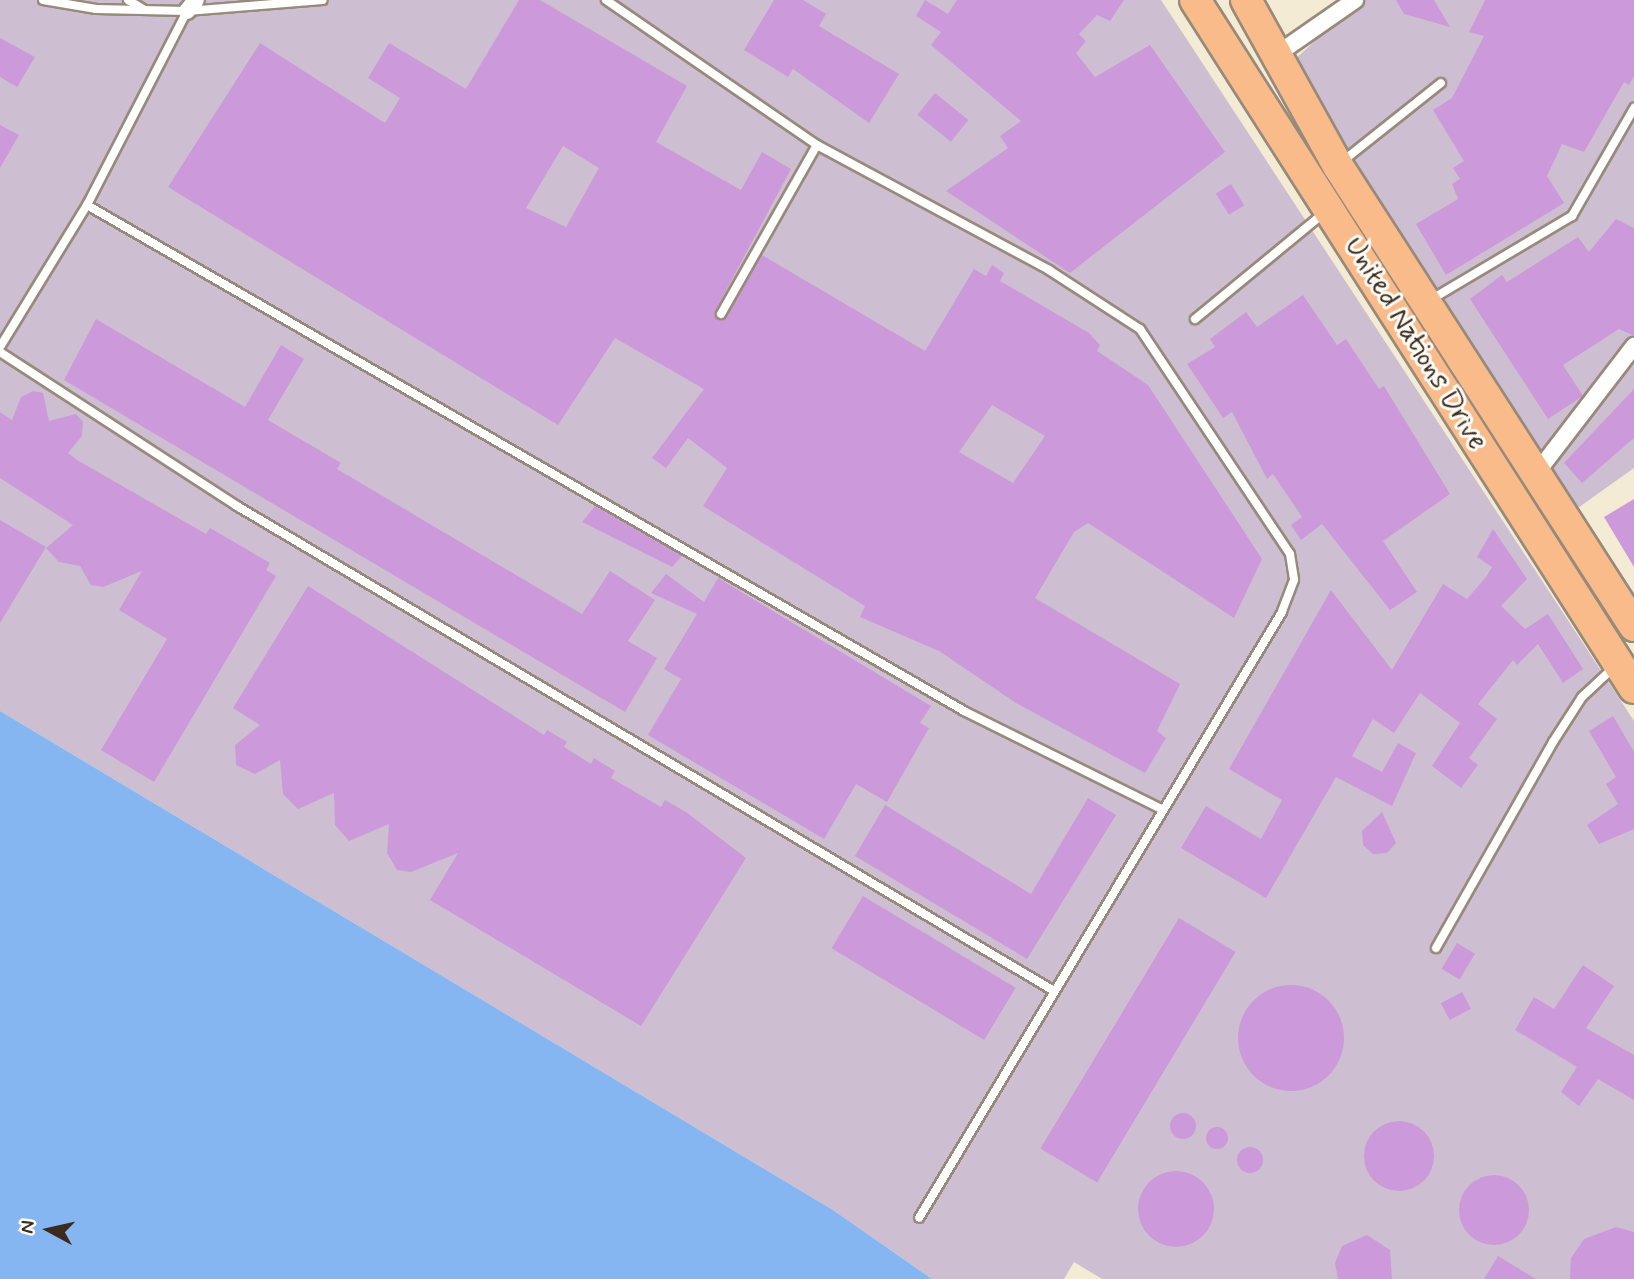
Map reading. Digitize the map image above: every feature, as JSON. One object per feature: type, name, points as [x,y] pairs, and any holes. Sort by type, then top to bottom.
[{"type":"highway","name":"United Nations Drive","points":[[1195,0],[1626,676]]},
{"type":"highway","name":"United Nations Drive","points":[[1246,0],[1273,57],[1338,166],[1634,626]]},
{"type":"street","points":[[1273,57],[1355,0]]},
{"type":"street","points":[[1535,475],[1634,346]]},
{"type":"lane","points":[[43,0],[145,10],[323,0]]},
{"type":"lane","points":[[128,0],[145,10]]},
{"type":"lane","points":[[606,0],[817,145],[1058,276],[1140,329],[1290,554],[1294,580],[1282,612],[1161,809],[919,1218]]},
{"type":"lane","points":[[192,6],[87,205],[0,350],[237,506],[1054,991]]},
{"type":"lane","points":[[1338,166],[1441,83]]},
{"type":"lane","points":[[1427,302],[1572,216],[1634,108]]},
{"type":"lane","points":[[721,314],[817,145]]},
{"type":"lane","points":[[87,205],[964,711],[1161,809]]},
{"type":"lane","points":[[1195,319],[1329,209]]},
{"type":"lane","points":[[1436,948],[1553,742],[1583,697],[1626,676]]},
{"type":"shaded area","points":[[0,0],[1161,0],[1634,721],[1634,1279],[1102,1279],[1074,1262],[1064,1279],[932,1279],[833,1210],[0,711]]},
{"type":"shaded area","points":[[1359,0],[1634,0],[1634,468],[1575,510],[1290,64]]},
{"type":"water","points":[[0,711],[833,1210],[932,1279],[0,1279]]},
{"type":"building","points":[[519,0],[540,0],[687,86],[656,142],[741,190],[762,152],[791,169],[715,311],[717,319],[727,317],[762,255],[925,351],[974,269],[986,276],[992,265],[1004,273],[1000,281],[1089,333],[1100,345],[1097,351],[1148,385],[1262,559],[1234,618],[1088,523],[1074,532],[1035,598],[1180,684],[1157,731],[1166,738],[1145,773],[1016,703],[939,651],[860,617],[865,606],[703,506],[727,468],[688,438],[666,468],[652,458],[704,389],[615,338],[558,425],[168,187],[260,43],[385,123],[400,98],[368,78],[389,43],[466,89]],"holes":[[[563,146],[599,168],[566,227],[526,208]],[[992,405],[1045,436],[1013,483],[959,452]]]},
{"type":"building","points":[[774,0],[803,0],[826,14],[819,26],[899,74],[869,123],[793,69],[788,77],[744,50]]},
{"type":"building","points":[[925,0],[948,14],[957,0],[1124,0],[1110,21],[1097,15],[1079,34],[1086,41],[1076,53],[1095,77],[1150,45],[1225,152],[1070,273],[946,191],[1008,148],[1000,136],[1021,121],[931,45],[941,32],[916,16]]},
{"type":"building","points":[[1396,0],[1434,0],[1450,27],[1404,14]]},
{"type":"building","points":[[1485,0],[1634,0],[1634,76],[1629,85],[1624,82],[1584,152],[1562,144],[1547,176],[1564,203],[1446,275],[1416,224],[1458,199],[1452,184],[1460,179],[1453,168],[1464,161],[1433,110],[1452,98],[1484,36],[1469,32]]},
{"type":"building","points":[[0,38],[35,57],[17,87],[0,77]]},
{"type":"building","points":[[935,93],[968,120],[951,142],[917,115]]},
{"type":"building","points":[[0,125],[19,135],[0,168]]},
{"type":"building","points":[[1231,184],[1244,205],[1229,215],[1216,194]]},
{"type":"building","points":[[1616,219],[1634,228],[1634,336],[1619,329],[1563,365],[1583,396],[1548,419],[1470,299],[1502,275],[1507,282],[1578,237],[1589,252]]},
{"type":"building","points":[[1303,295],[1337,345],[1346,339],[1379,389],[1384,386],[1450,494],[1383,541],[1417,592],[1390,610],[1322,524],[1301,540],[1291,525],[1302,517],[1273,474],[1267,479],[1232,412],[1223,418],[1187,364],[1215,347],[1210,339],[1246,312],[1257,327]]},
{"type":"building","points":[[96,319],[245,407],[281,345],[304,359],[268,420],[341,463],[337,469],[582,614],[610,571],[655,600],[628,641],[657,658],[625,712],[64,380]]},
{"type":"building","points":[[1634,389],[1634,438],[1582,483],[1564,463]]},
{"type":"building","points":[[33,391],[43,393],[49,421],[76,414],[83,422],[82,436],[68,453],[77,460],[206,534],[210,528],[270,563],[266,570],[276,576],[154,782],[101,750],[167,639],[119,610],[142,571],[103,587],[91,585],[80,566],[59,562],[46,548],[73,525],[0,478],[0,412],[12,420],[21,397]]},
{"type":"building","points":[[1634,499],[1634,567],[1604,517]]},
{"type":"building","points":[[595,506],[682,556],[672,567],[582,522]]},
{"type":"building","points":[[0,520],[46,547],[0,623]]},
{"type":"building","points":[[1493,529],[1527,579],[1501,606],[1525,629],[1548,614],[1583,669],[1563,683],[1538,644],[1517,665],[1513,660],[1478,704],[1497,719],[1469,758],[1478,765],[1461,788],[1432,766],[1460,723],[1420,693],[1394,733],[1373,719],[1352,756],[1382,772],[1398,743],[1416,753],[1392,806],[1336,777],[1266,898],[1181,848],[1206,806],[1261,839],[1282,800],[1229,769],[1331,590],[1392,670],[1443,584],[1467,599],[1486,577],[1492,567],[1477,557]]},
{"type":"building","points":[[666,574],[704,602],[718,578],[931,706],[920,723],[929,728],[887,802],[856,784],[824,839],[648,735],[681,679],[664,669],[697,614],[651,593]]},
{"type":"building","points":[[308,586],[544,735],[547,730],[567,742],[564,747],[591,764],[594,758],[615,771],[611,778],[661,807],[665,800],[686,812],[746,858],[641,1026],[430,900],[458,853],[411,872],[397,870],[387,853],[389,824],[349,841],[335,825],[334,793],[298,809],[283,794],[280,760],[255,774],[236,765],[235,745],[260,725],[233,708]]},
{"type":"building","points":[[1613,716],[1634,752],[1634,829],[1599,844],[1587,825],[1618,804],[1606,784],[1616,777],[1589,731]]},
{"type":"building","points":[[1088,798],[1116,815],[1027,959],[855,856],[885,805],[1031,894]]},
{"type":"building","points":[[1382,812],[1396,843],[1387,853],[1373,854],[1363,845],[1362,831]]},
{"type":"building","points":[[863,896],[1016,988],[984,1040],[832,948]]},
{"type":"building","points":[[1179,918],[1236,952],[1097,1183],[1040,1149]]},
{"type":"building","points":[[1457,943],[1475,954],[1460,980],[1442,969]]},
{"type":"building","points":[[1583,965],[1614,986],[1586,1028],[1634,1055],[1634,1100],[1598,1079],[1579,1106],[1561,1092],[1577,1067],[1515,1030],[1534,997],[1554,1009]]},
{"type":"building","points":[[1291,985],[1311,989],[1329,1000],[1340,1018],[1344,1038],[1340,1058],[1329,1076],[1311,1087],[1291,1091],[1271,1087],[1253,1076],[1242,1058],[1238,1038],[1242,1018],[1253,1000],[1271,989]]},
{"type":"building","points":[[1462,992],[1471,1009],[1450,1020],[1441,1003]]},
{"type":"building","points":[[1183,1113],[1192,1117],[1196,1126],[1192,1135],[1183,1139],[1174,1135],[1170,1126],[1174,1117]]},
{"type":"building","points":[[1399,1121],[1424,1131],[1434,1156],[1424,1181],[1399,1191],[1374,1181],[1364,1156],[1374,1131]]},
{"type":"building","points":[[1213,1127],[1221,1127],[1228,1134],[1228,1142],[1221,1149],[1213,1149],[1206,1142],[1206,1134]]},
{"type":"building","points":[[1250,1147],[1259,1151],[1263,1160],[1259,1169],[1250,1173],[1241,1169],[1237,1160],[1241,1151]]},
{"type":"building","points":[[1176,1171],[1190,1174],[1203,1182],[1211,1195],[1214,1209],[1211,1223],[1203,1236],[1190,1244],[1176,1247],[1162,1244],[1149,1236],[1141,1223],[1138,1209],[1141,1195],[1149,1182],[1162,1174]]},
{"type":"building","points":[[1494,1175],[1519,1185],[1529,1210],[1519,1235],[1494,1245],[1469,1235],[1459,1210],[1469,1185]]},
{"type":"building","points":[[1616,1227],[1634,1232],[1634,1279],[1570,1279],[1571,1258],[1584,1239]]},
{"type":"building","points":[[1367,1235],[1390,1250],[1392,1279],[1338,1279],[1335,1263],[1342,1246]]},
{"type":"building","points":[[1498,1256],[1536,1279],[1484,1279]]}]
